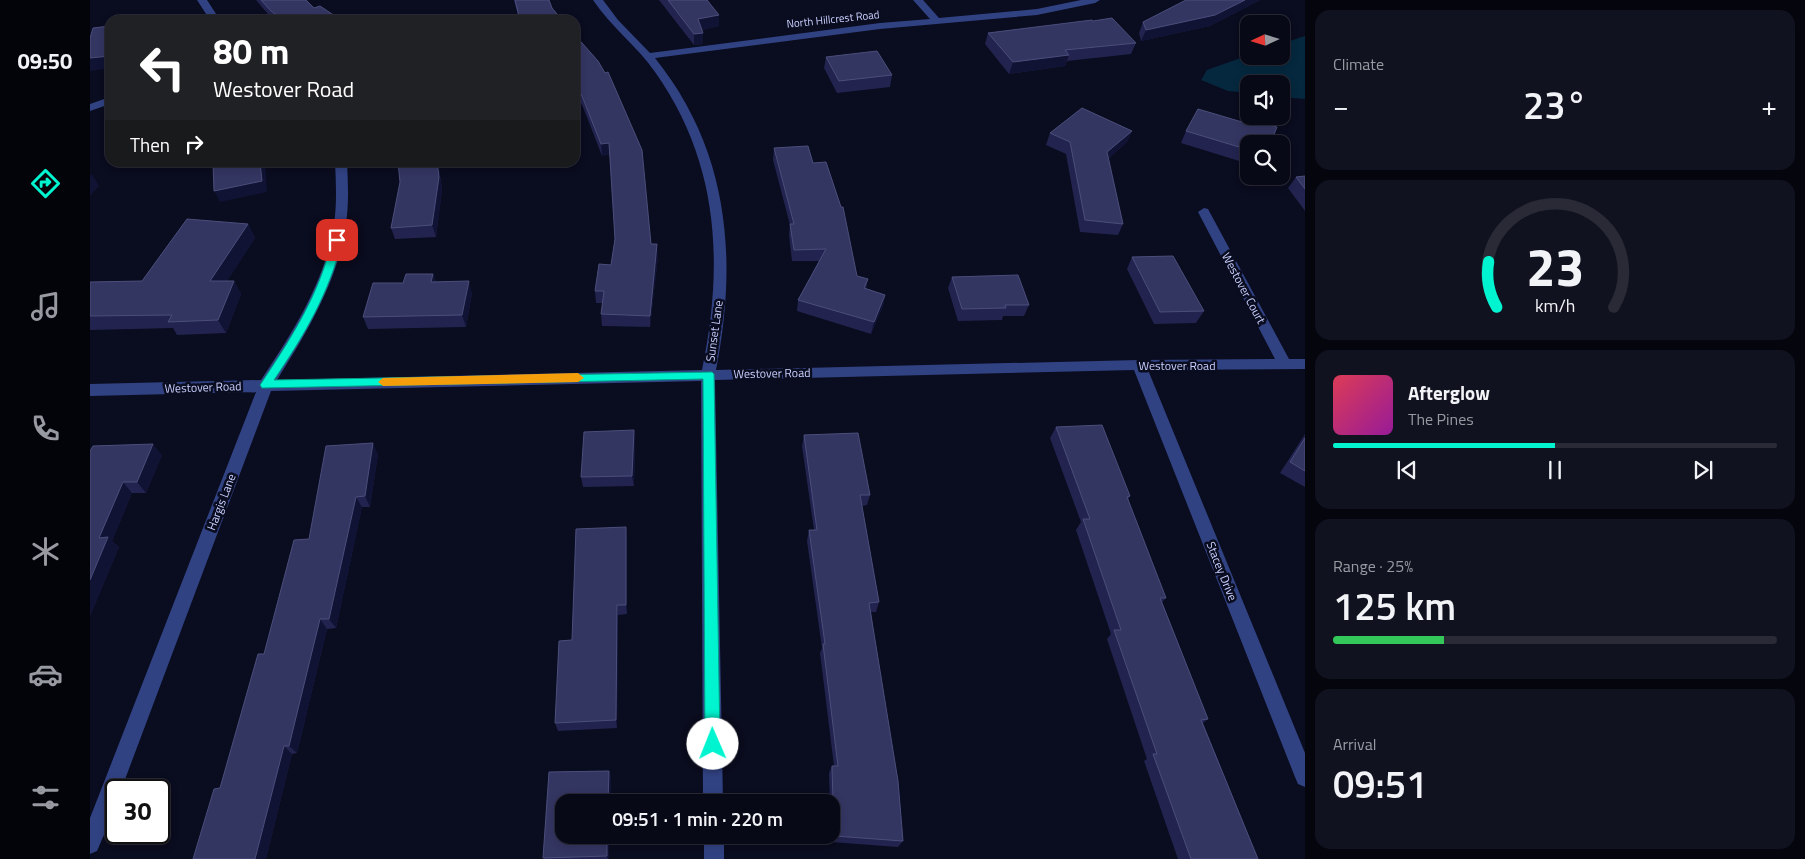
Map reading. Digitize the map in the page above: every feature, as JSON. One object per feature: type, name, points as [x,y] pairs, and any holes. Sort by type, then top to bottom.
[{"type":"street","points":[[202,0],[212,15]]},
{"type":"street","points":[[598,0],[622,33],[647,56]]},
{"type":"street","points":[[918,0],[937,21]]},
{"type":"street","name":"North Hillcrest Road","points":[[647,56],[765,40],[1036,12],[1094,0]]},
{"type":"street","name":"Sunset Lane","points":[[647,56],[676,96],[694,133],[708,173],[718,218],[720,258],[719,314],[708,374],[714,794]]},
{"type":"street","points":[[90,108],[105,102]]},
{"type":"street","name":"Hargis Lane","points":[[90,844],[266,385],[294,342],[318,299],[333,258],[342,221],[343,188],[341,167]]},
{"type":"street","name":"Westover Court","points":[[1204,212],[1285,364]]},
{"type":"street","name":"Westover Road","points":[[90,390],[708,374],[1139,365],[1305,364]]},
{"type":"street","name":"Stacey Drive","points":[[1139,365],[1305,777]]},
{"type":"street","points":[[714,844],[714,859]]},
{"type":"water","points":[[1305,36],[1305,99],[1290,98],[1290,75],[1240,75],[1240,92],[1228,91],[1201,80],[1207,70],[1240,58],[1240,65],[1290,65],[1290,41]]},
{"type":"building","points":[[261,0],[306,0],[314,8],[320,6],[334,15],[277,15]]},
{"type":"building","points":[[515,0],[549,0],[558,15],[519,15]]},
{"type":"building","points":[[668,0],[707,0],[719,15],[698,19],[703,33],[694,34]]},
{"type":"building","points":[[1186,0],[1245,0],[1215,15],[1146,30],[1143,22]]},
{"type":"building","points":[[1112,18],[1136,43],[1065,50],[1069,55],[1013,62],[988,33],[1093,21]]},
{"type":"building","points":[[105,27],[105,56],[90,58],[90,38],[93,28]]},
{"type":"building","points":[[580,41],[598,61],[605,73],[608,72],[642,150],[651,244],[657,244],[650,316],[601,314],[604,291],[595,291],[599,264],[611,265],[615,239],[609,143],[601,144],[580,93]]},
{"type":"building","points":[[877,51],[892,75],[839,81],[826,57]]},
{"type":"building","points":[[1082,108],[1132,131],[1107,152],[1123,224],[1085,220],[1070,142],[1050,133]]},
{"type":"building","points":[[1198,109],[1240,121],[1240,125],[1270,125],[1277,127],[1274,135],[1240,135],[1240,147],[1186,131]]},
{"type":"building","points":[[808,146],[813,163],[826,162],[841,207],[843,207],[857,276],[868,279],[864,288],[885,295],[874,322],[798,300],[826,249],[794,250],[790,224],[794,224],[774,148]]},
{"type":"building","points":[[213,167],[261,167],[262,181],[214,191]]},
{"type":"building","points":[[398,167],[438,167],[439,177],[432,225],[391,228],[400,182]]},
{"type":"building","points":[[1305,176],[1305,189],[1296,177]]},
{"type":"building","points":[[187,219],[248,224],[210,281],[234,281],[218,320],[168,322],[172,315],[90,316],[90,282],[142,281]]},
{"type":"building","points":[[1173,256],[1204,311],[1160,312],[1132,257]]},
{"type":"building","points":[[406,274],[433,274],[431,282],[469,281],[462,315],[363,317],[373,283],[403,283]]},
{"type":"building","points":[[1018,275],[1029,305],[1005,305],[1006,308],[962,309],[952,277]]},
{"type":"building","points":[[1102,425],[1130,496],[1127,497],[1166,598],[1160,598],[1208,719],[1201,720],[1258,859],[1191,859],[1153,754],[1157,754],[1114,630],[1121,630],[1083,519],[1090,519],[1056,427]]},
{"type":"building","points":[[634,430],[632,476],[581,477],[584,432]]},
{"type":"building","points":[[858,433],[870,495],[860,495],[879,602],[869,603],[898,781],[903,841],[840,836],[840,794],[833,794],[832,766],[838,766],[823,644],[825,644],[809,530],[817,530],[804,435]]},
{"type":"building","points":[[1305,438],[1305,471],[1290,462]]},
{"type":"building","points":[[373,443],[365,496],[356,497],[329,619],[320,619],[289,746],[284,746],[255,859],[193,859],[214,789],[220,788],[258,654],[264,654],[294,540],[309,539],[326,446]]},
{"type":"building","points":[[153,444],[137,482],[123,482],[99,538],[108,537],[90,580],[90,451],[93,446]]},
{"type":"building","points":[[626,527],[626,605],[617,605],[616,720],[555,723],[559,641],[572,640],[576,529]]},
{"type":"building","points":[[609,771],[608,794],[555,794],[555,844],[607,844],[607,856],[543,858],[549,772]]},
{"type":"slow traffic","points":[[383,382],[578,378]]},
{"type":"route","points":[[337,240],[333,258],[318,299],[294,342],[266,385],[708,374],[713,744]]}]
